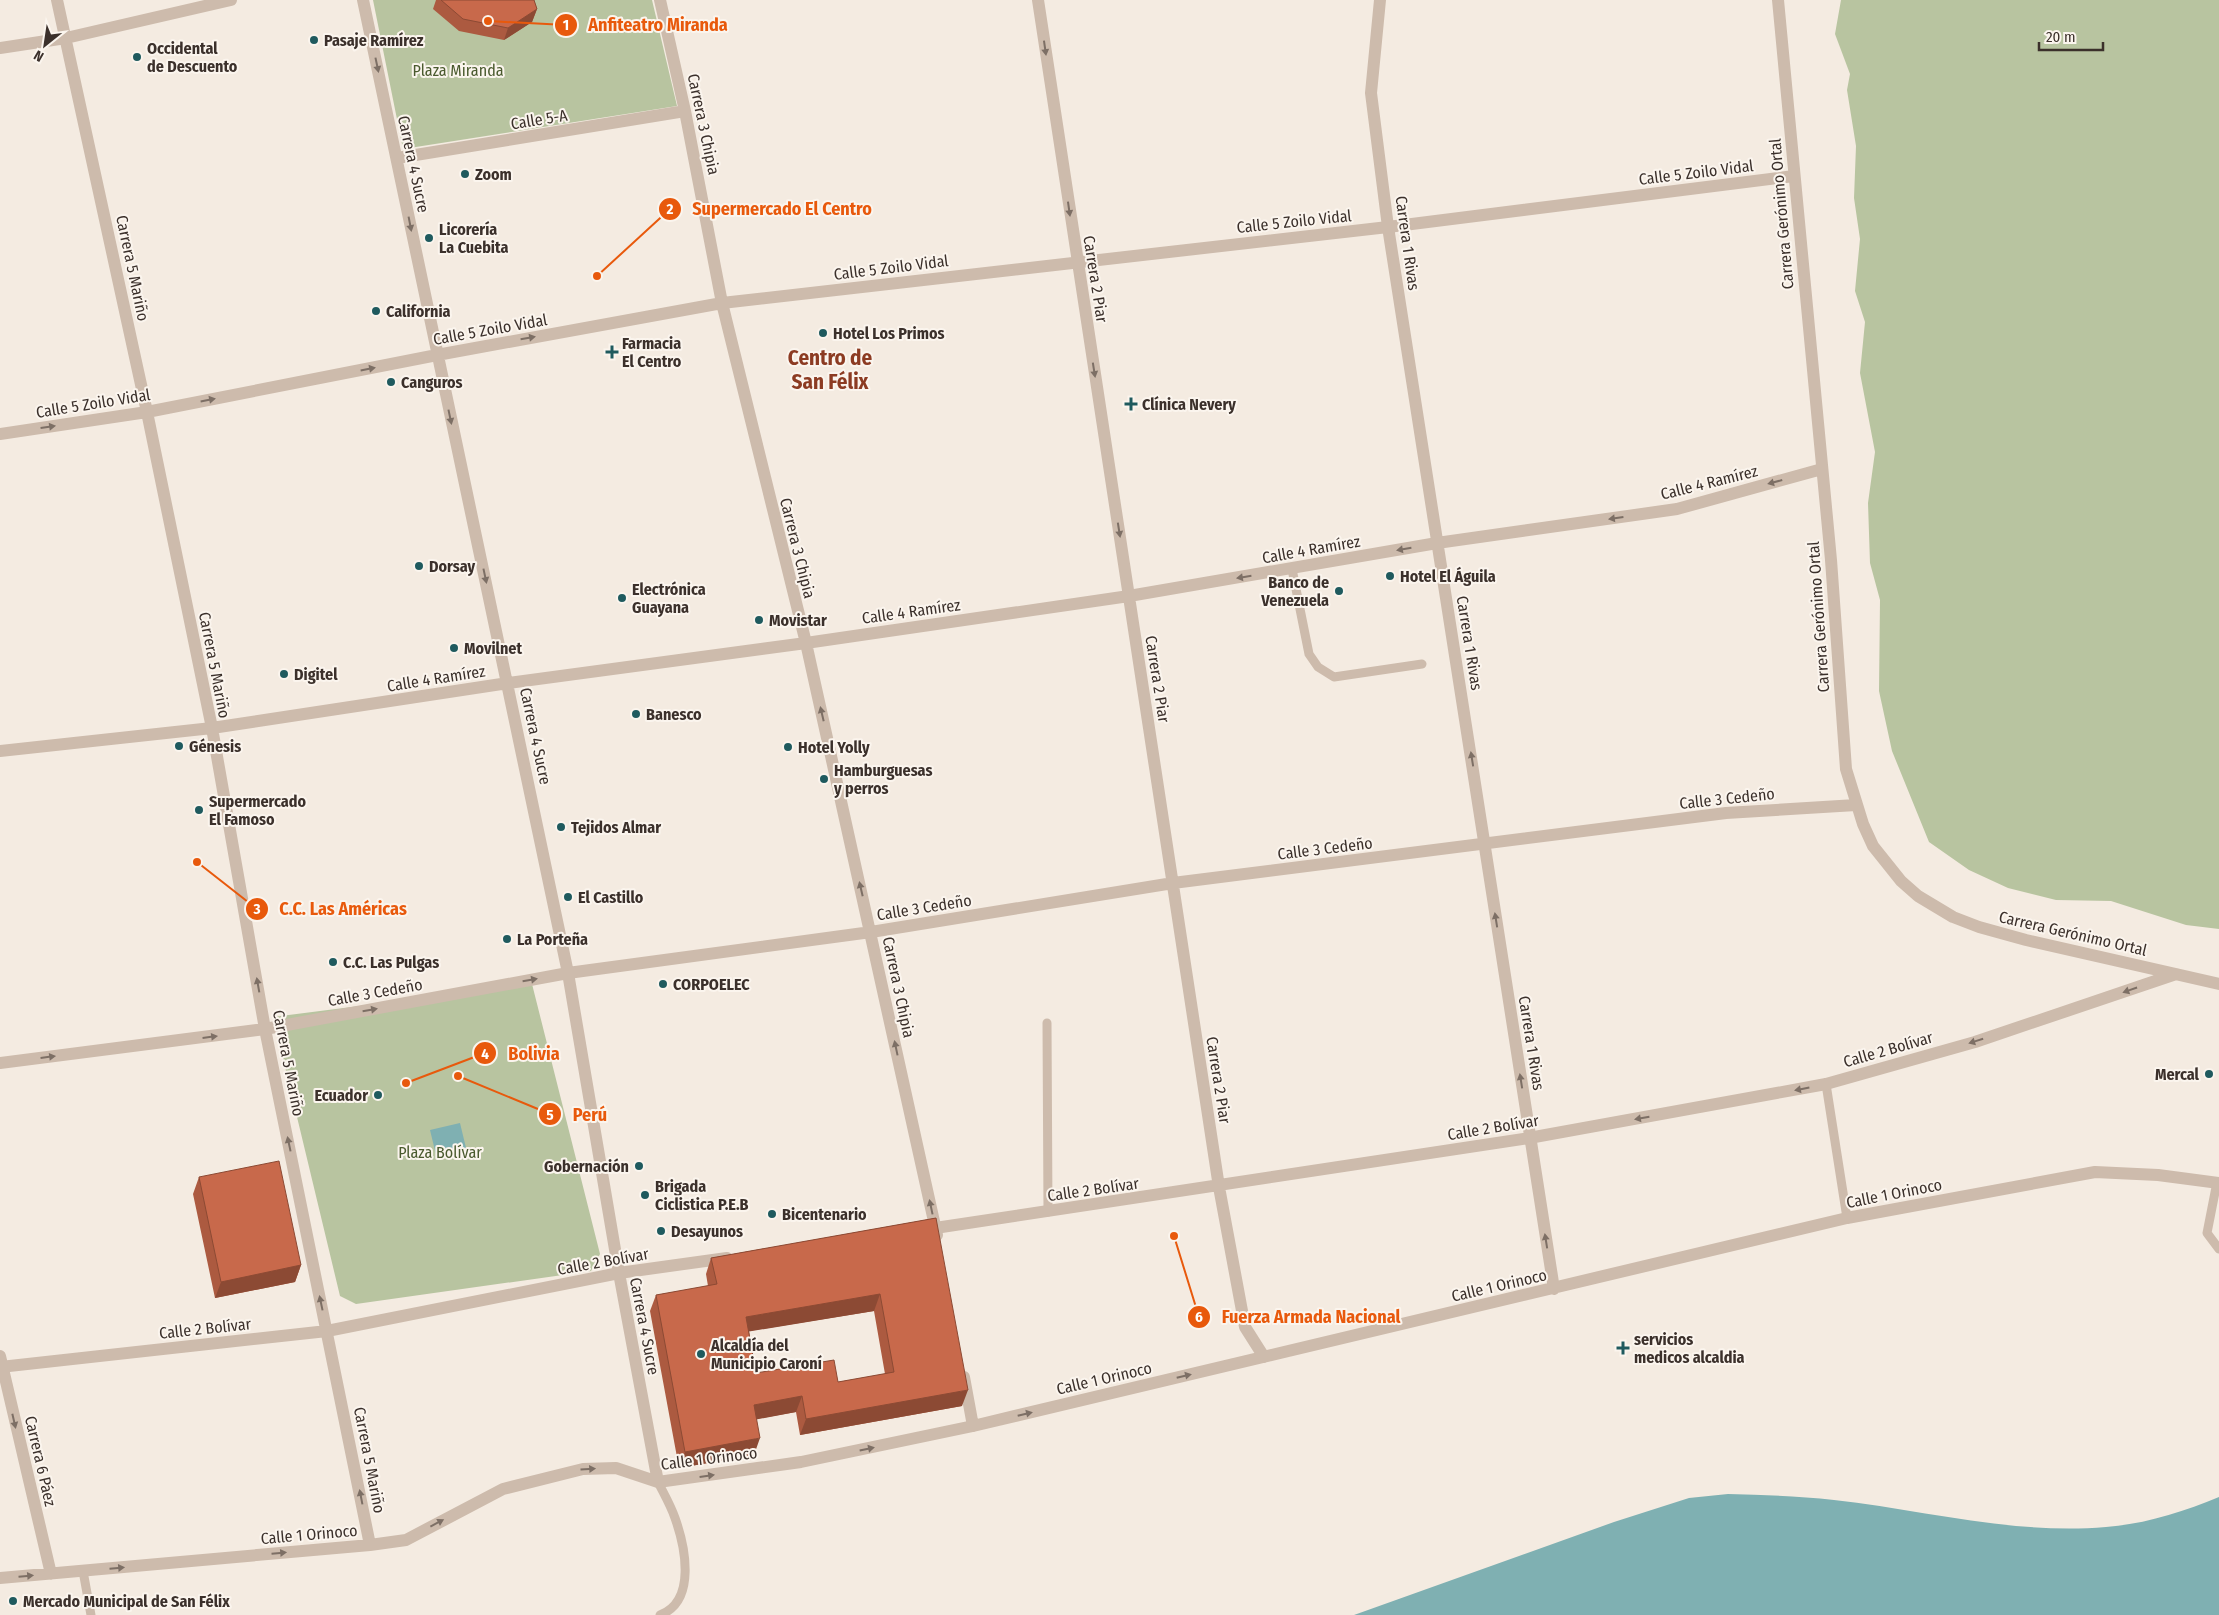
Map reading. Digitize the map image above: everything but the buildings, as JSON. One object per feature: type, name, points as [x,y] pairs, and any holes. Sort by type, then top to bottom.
[{"type":"street","name":"Carrera 5 Mariño","points":[[57,0],[148,412],[212,728],[265,1029],[370,1545]]},
{"type":"street","points":[[0,48],[66,38],[231,0]]},
{"type":"street","name":"Carrera 4 Sucre","points":[[363,0],[568,973],[619,1273],[658,1482]]},
{"type":"street","name":"Carrera 3 Chipia","points":[[660,0],[685,111],[722,303],[806,643],[939,1247]]},
{"type":"street","name":"Carrera 2 Piar","points":[[1038,0],[1219,1187],[1245,1327],[1264,1357]]},
{"type":"street","name":"Carrera 1 Rivas","points":[[1380,0],[1371,93],[1388,227],[1554,1289]]},
{"type":"street","name":"Carrera Gerónimo Ortal","points":[[1778,0],[1831,560],[1846,769],[1856,805],[1873,846],[1886,865],[1918,896],[1953,917],[1979,927],[2026,940],[2219,984]]},
{"type":"street","name":"Calle 5-A","points":[[397,158],[685,111]]},
{"type":"street","name":"Calle 5 Zoilo Vidal","points":[[0,434],[148,412],[437,355],[722,303],[1388,227],[1794,176]]},
{"type":"street","name":"Calle 4 Ramírez","points":[[0,751],[212,728],[508,683],[806,643],[1129,596],[1437,543],[1677,509],[1822,469]]},
{"type":"street","name":"Calle 3 Cedeño","points":[[0,1063],[265,1029],[568,973],[871,932],[1173,883],[1726,813],[1856,805]]},
{"type":"street","name":"Calle 2 Bolívar","points":[[907,1233],[1219,1187],[1530,1138],[1826,1084],[1975,1042],[2176,974]]},
{"type":"street","name":"Calle 1 Orinoco","points":[[0,1578],[370,1545],[406,1540],[503,1488],[583,1468],[616,1468],[658,1482],[801,1462],[974,1426],[1847,1218],[2095,1172],[2158,1175],[2218,1182]]},
{"type":"street","name":"Calle 2 Bolívar","points":[[1,1363],[327,1331],[619,1273],[744,1256]]},
{"type":"street","points":[[961,1360],[974,1426]]},
{"type":"street","name":"Carrera 6 Páez","points":[[1,1363],[51,1574]]},
{"type":"lane","points":[[1292,569],[1309,654],[1318,667],[1334,677],[1422,664]]},
{"type":"lane","points":[[1046,1023],[1048,1212]]},
{"type":"lane","points":[[1826,1084],[1847,1218]]},
{"type":"lane","points":[[2218,1182],[2207,1233],[2219,1250]]},
{"type":"lane","points":[[658,1482],[675,1516],[684,1549],[684,1580],[680,1598],[668,1612],[660,1615]]},
{"type":"lane","points":[[84,1571],[91,1615]]},
{"type":"green space","name":"Plaza Miranda","points":[[373,0],[652,0],[677,106],[403,149]]},
{"type":"green space","points":[[1841,0],[2219,0],[2219,929],[2186,925],[2111,901],[2056,900],[2008,888],[1969,870],[1929,842],[1892,751],[1879,691],[1880,600],[1870,563],[1868,503],[1875,452],[1860,373],[1865,322],[1855,291],[1860,239],[1854,198],[1856,146],[1847,90],[1850,74],[1835,34]]},
{"type":"green space","name":"Plaza Bolívar","points":[[532,984],[600,1254],[591,1271],[356,1304],[340,1296],[273,1017]]},
{"type":"water","points":[[460,1123],[467,1152],[437,1159],[430,1130]]},
{"type":"water","points":[[1728,1494],[1821,1499],[1868,1504],[2003,1525],[2072,1529],[2106,1527],[2149,1520],[2192,1508],[2219,1497],[2219,1615],[1354,1615],[1614,1522],[1689,1498]]},
{"type":"place","name":"Anfiteatro Miranda","points":[[488,21]]},
{"type":"place","name":"Pasaje Ramírez","points":[[314,40]]},
{"type":"place","name":"Occidental de Descuento","points":[[137,57]]},
{"type":"place","name":"Zoom","points":[[465,174]]},
{"type":"place","name":"Licorería La Cuebita","points":[[429,238]]},
{"type":"place","name":"Supermercado El Centro","points":[[597,276]]},
{"type":"place","name":"California","points":[[376,311]]},
{"type":"place","name":"Hotel Los Primos","points":[[823,333]]},
{"type":"place","name":"Farmacia El Centro","points":[[612,352]]},
{"type":"place","name":"Canguros","points":[[391,382]]},
{"type":"place","name":"Clínica Nevery","points":[[1131,404]]},
{"type":"place","name":"Dorsay","points":[[419,566]]},
{"type":"place","name":"Hotel El Águila","points":[[1390,576]]},
{"type":"place","name":"Banco de Venezuela","points":[[1339,591]]},
{"type":"place","name":"Electrónica Guayana","points":[[622,598]]},
{"type":"place","name":"Movistar","points":[[759,620]]},
{"type":"place","name":"Movilnet","points":[[454,648]]},
{"type":"place","name":"Digitel","points":[[284,674]]},
{"type":"place","name":"Banesco","points":[[636,714]]},
{"type":"place","name":"Génesis","points":[[179,746]]},
{"type":"place","name":"Hotel Yolly","points":[[788,747]]},
{"type":"place","name":"Hamburguesas y perros","points":[[824,779]]},
{"type":"place","name":"Supermercado El Famoso","points":[[199,810]]},
{"type":"place","name":"Tejidos Almar","points":[[561,827]]},
{"type":"place","name":"C.C. Las Américas","points":[[197,862]]},
{"type":"place","name":"El Castillo","points":[[568,897]]},
{"type":"place","name":"La Porteña","points":[[507,939]]},
{"type":"place","name":"C.C. Las Pulgas","points":[[333,962]]},
{"type":"place","name":"CORPOELEC","points":[[663,984]]},
{"type":"place","name":"Mercal","points":[[2209,1074]]},
{"type":"place","name":"Perú","points":[[458,1076]]},
{"type":"place","name":"Bolivia","points":[[406,1083]]},
{"type":"place","name":"Ecuador","points":[[378,1095]]},
{"type":"place","name":"Gobernación","points":[[639,1166]]},
{"type":"place","name":"Brigada Ciclistica P.E.B","points":[[645,1195]]},
{"type":"place","name":"Bicentenario","points":[[772,1214]]},
{"type":"place","name":"Desayunos","points":[[661,1231]]},
{"type":"place","name":"Fuerza Armada Nacional","points":[[1174,1236]]},
{"type":"place","name":"servicios medicos alcaldia","points":[[1623,1348]]},
{"type":"place","name":"Alcaldía del Municipio Caroní","points":[[701,1354]]},
{"type":"place","name":"Mercado Municipal de San Félix","points":[[13,1601]]},
{"type":"district","name":"Centro de San Félix","points":[[830,370]]}]
